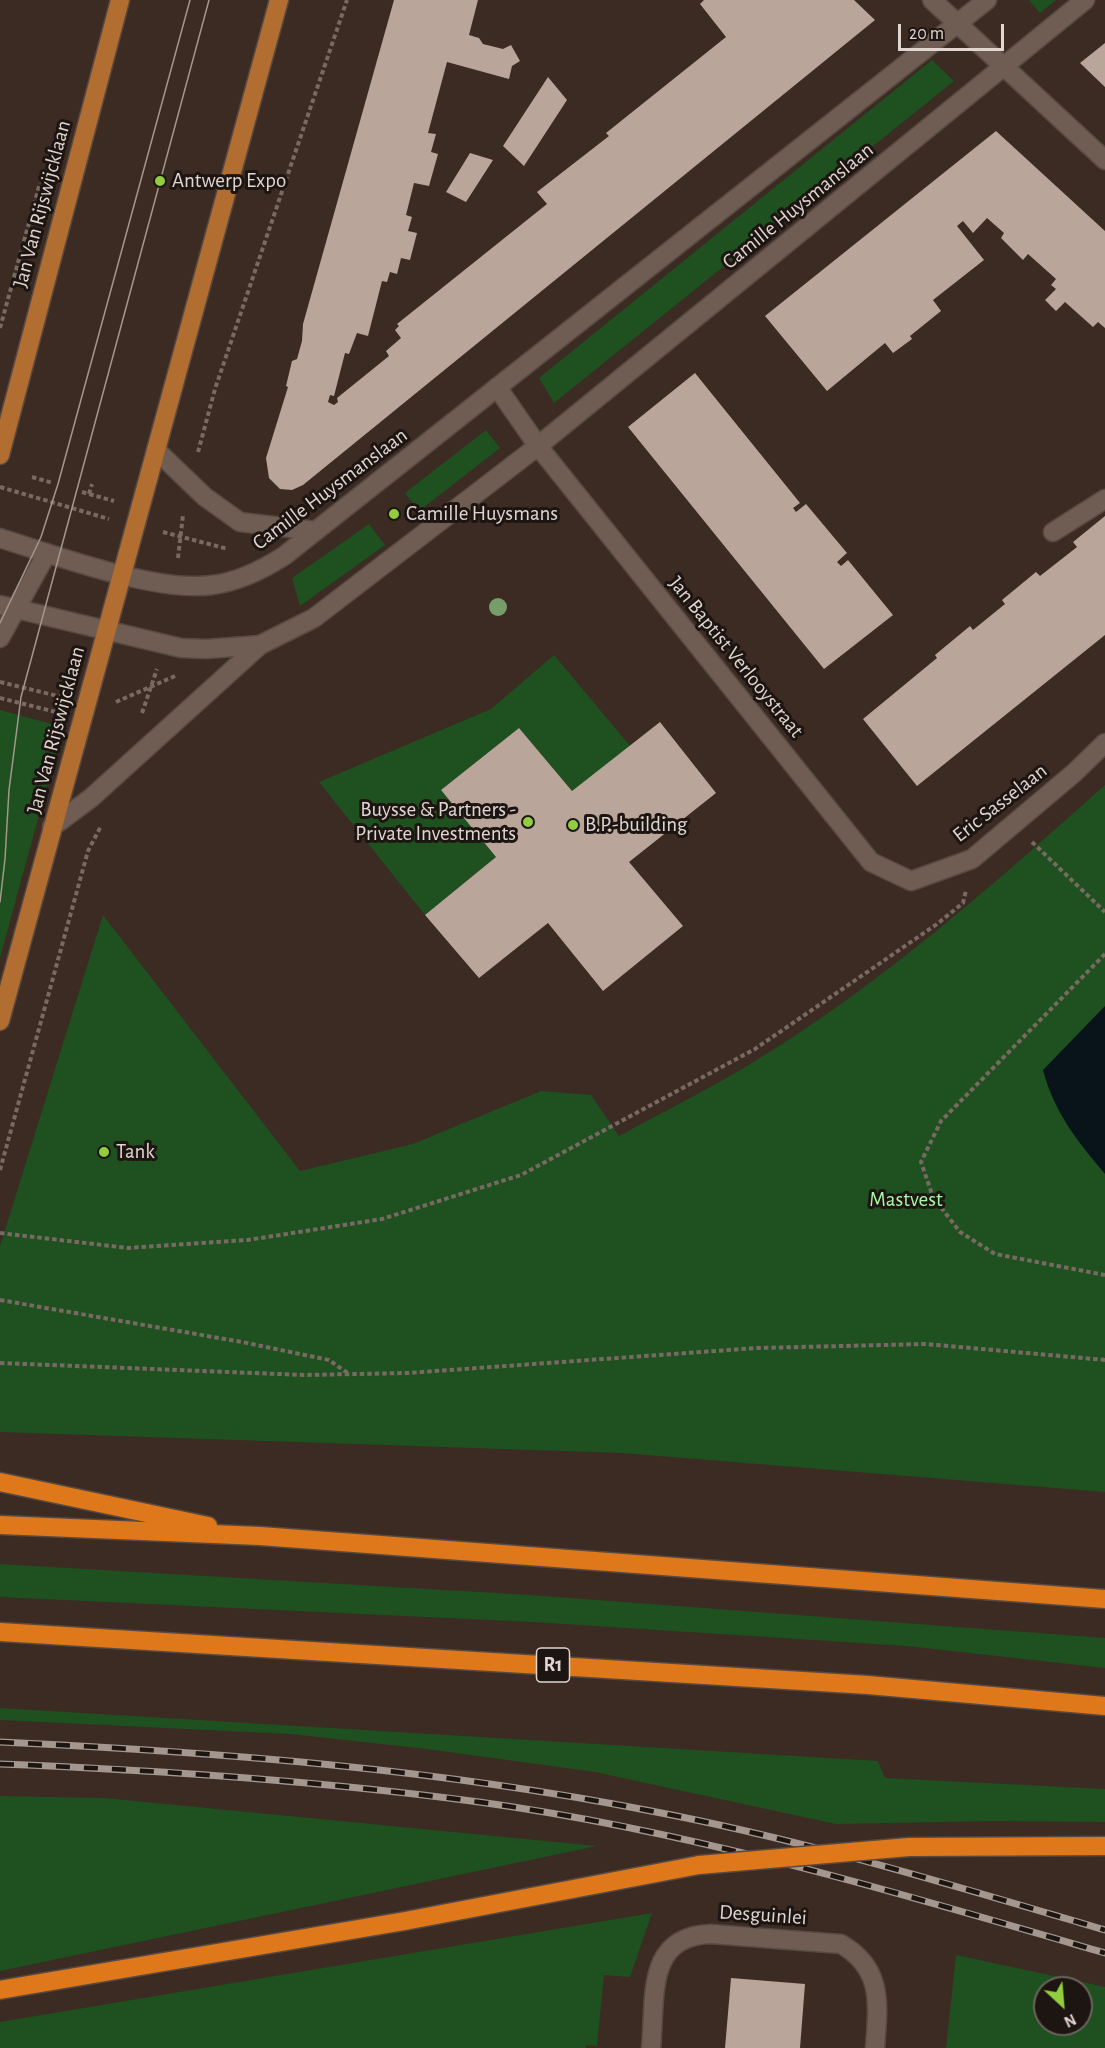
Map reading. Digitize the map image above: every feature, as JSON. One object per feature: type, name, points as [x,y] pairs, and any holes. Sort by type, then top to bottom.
[{"type":"highway","points":[[0,1482],[260,1536]]},
{"type":"highway","points":[[0,1525],[260,1536],[1105,1599]]},
{"type":"highway","name":"R1","points":[[0,1632],[868,1685],[1105,1706]]},
{"type":"highway","points":[[0,1990],[405,1921],[699,1865],[909,1847],[1105,1846]]},
{"type":"main road","name":"Jan Van Rijswijcklaan","points":[[0,455],[120,0]]},
{"type":"main road","name":"Jan Van Rijswijcklaan","points":[[0,1021],[279,0]]},
{"type":"street","points":[[932,0],[1105,160]]},
{"type":"street","name":"Camille Huysmanslaan","points":[[0,538],[122,574],[174,585],[212,585],[262,569],[316,531],[987,0]]},
{"type":"street","name":"Camille Huysmanslaan","points":[[52,827],[98,791],[260,645],[314,618],[538,446],[1085,0]]},
{"type":"street","points":[[497,387],[538,446]]},
{"type":"street","name":"Jan Baptist Verlooystraat","points":[[538,446],[871,862],[911,881]]},
{"type":"street","points":[[156,450],[190,483],[240,522],[316,531]]},
{"type":"street","points":[[1053,532],[1105,499]]},
{"type":"street","points":[[0,638],[8,607],[47,553]]},
{"type":"street","name":"Camille Huysmanslaan","points":[[8,607],[164,644],[206,649],[260,645]]},
{"type":"street","name":"Eric Sasselaan","points":[[911,881],[972,859],[1105,742]]},
{"type":"street","name":"Desguinlei","points":[[651,2048],[659,1974],[664,1954],[676,1942],[690,1934],[711,1934],[841,1944],[856,1953],[876,1985],[878,2002],[875,2048]]},
{"type":"path","points":[[174,585],[183,508],[215,389],[346,0]]},
{"type":"path","points":[[0,328],[41,182]]},
{"type":"path","points":[[32,477],[53,483]]},
{"type":"path","points":[[89,494],[92,484]]},
{"type":"path","points":[[0,487],[181,537]]},
{"type":"path","points":[[82,492],[121,503]]},
{"type":"path","points":[[141,716],[164,644]]},
{"type":"path","points":[[0,698],[62,713]]},
{"type":"path","points":[[0,1170],[88,851],[104,820]]},
{"type":"path","points":[[1014,824],[1105,912]]},
{"type":"path","points":[[0,1233],[128,1248],[248,1240],[382,1219],[521,1174],[755,1049],[937,924],[963,903],[972,859]]},
{"type":"path","points":[[1105,954],[941,1121],[921,1162],[933,1197],[960,1232],[995,1254],[1105,1275]]},
{"type":"path","points":[[0,1300],[242,1342],[329,1360],[350,1374]]},
{"type":"path","points":[[0,1363],[304,1375],[408,1373],[757,1348],[926,1344],[1105,1360]]},
{"type":"green space","points":[[1029,0],[1056,0],[1040,13]]},
{"type":"green space","points":[[932,60],[954,81],[554,403],[539,378]]},
{"type":"green space","points":[[486,430],[500,448],[419,511],[405,493]]},
{"type":"green space","points":[[369,524],[385,545],[300,606],[292,578]]},
{"type":"green space","points":[[554,655],[630,746],[572,791],[519,728],[441,790],[496,857],[425,915],[319,782],[491,709]]},
{"type":"green space","points":[[0,710],[63,727],[0,958]]},
{"type":"green space","name":"Mastvest","points":[[1105,785],[1105,1492],[622,1453],[0,1432],[0,1246],[103,915],[300,1171],[413,1144],[541,1091],[591,1095],[619,1136],[739,1071],[848,999],[936,931]]},
{"type":"green space","points":[[0,1564],[530,1595],[1105,1638],[1105,1668],[907,1646],[533,1622],[0,1597]]},
{"type":"green space","points":[[0,1708],[878,1761],[885,1778],[1105,1789],[1105,1822],[991,1821],[836,1824],[595,1772],[427,1749],[291,1734],[0,1720]]},
{"type":"green space","points":[[0,1796],[104,1798],[597,1846],[0,1971]]},
{"type":"green space","points":[[652,1913],[630,1977],[604,1975],[597,2046],[586,2045],[586,2048],[0,2048],[0,2022]]},
{"type":"green space","points":[[956,1955],[1054,1976],[1033,1976],[1033,2036],[1093,2036],[1093,1984],[1105,1987],[1105,2048],[946,2048]]},
{"type":"shaded area","points":[[1105,1006],[1105,1174],[1085,1150],[1060,1113],[1043,1070]]},
{"type":"building","points":[[394,0],[478,0],[469,35],[479,38],[483,44],[503,49],[511,45],[520,61],[512,66],[509,79],[447,62],[428,133],[436,134],[431,152],[438,154],[429,186],[414,183],[406,215],[412,217],[408,231],[417,233],[410,260],[401,258],[397,274],[390,272],[387,282],[382,281],[368,336],[357,333],[349,354],[345,353],[334,396],[330,395],[328,402],[334,405],[338,402],[337,398],[389,356],[386,351],[401,338],[395,330],[399,326],[397,324],[547,204],[537,192],[609,136],[606,133],[726,37],[700,4],[704,0],[854,0],[875,20],[303,485],[292,490],[280,489],[269,478],[266,458],[288,387],[286,386],[292,361],[297,359],[302,341],[303,324]]},
{"type":"building","points":[[1105,43],[1105,87],[1080,63]]},
{"type":"building","points":[[548,77],[567,100],[524,166],[503,146]]},
{"type":"building","points":[[996,131],[1105,231],[1105,328],[1098,322],[1093,327],[1065,302],[1056,311],[1045,300],[1056,289],[1051,285],[1056,279],[1028,254],[1023,260],[1001,238],[1004,233],[987,218],[973,233],[963,221],[957,226],[984,260],[933,300],[941,311],[910,336],[912,339],[893,353],[885,343],[827,391],[765,316]]},
{"type":"building","points":[[470,153],[493,160],[466,202],[446,192]]},
{"type":"building","points":[[695,373],[800,503],[793,508],[796,512],[806,504],[847,553],[837,562],[841,566],[848,560],[893,615],[824,669],[628,427]]},
{"type":"building","points":[[1105,516],[1105,635],[917,786],[863,719],[937,658],[935,655],[970,626],[973,630],[1005,604],[1002,600],[1036,572],[1040,576],[1077,547],[1073,542]]},
{"type":"building","name":"B.P.-building","points":[[660,722],[716,793],[629,862],[683,926],[603,991],[548,923],[479,978],[425,915],[496,857],[441,790],[519,728],[572,791]]},
{"type":"building","points":[[731,1978],[805,1984],[800,2048],[725,2048]]},
{"type":"tram line","points":[[0,623],[41,537],[58,484],[190,0]]},
{"type":"tram line","points":[[0,902],[9,790],[21,697],[209,0]]},
{"type":"railway","points":[[0,1742],[164,1751],[327,1764],[570,1796],[709,1823],[823,1850],[1105,1930]]},
{"type":"railway","points":[[0,1764],[300,1782],[479,1802],[559,1814],[638,1829],[795,1866],[1105,1953]]},
{"type":"place","name":"Antwerp Expo","points":[[160,181]]},
{"type":"place","name":"Camille Huysmans","points":[[394,514]]},
{"type":"place","name":"Buysse & Partners - Private Investments","points":[[528,822]]},
{"type":"place","name":"B.P.-building","points":[[573,825]]},
{"type":"place","name":"Tank","points":[[104,1152]]}]
